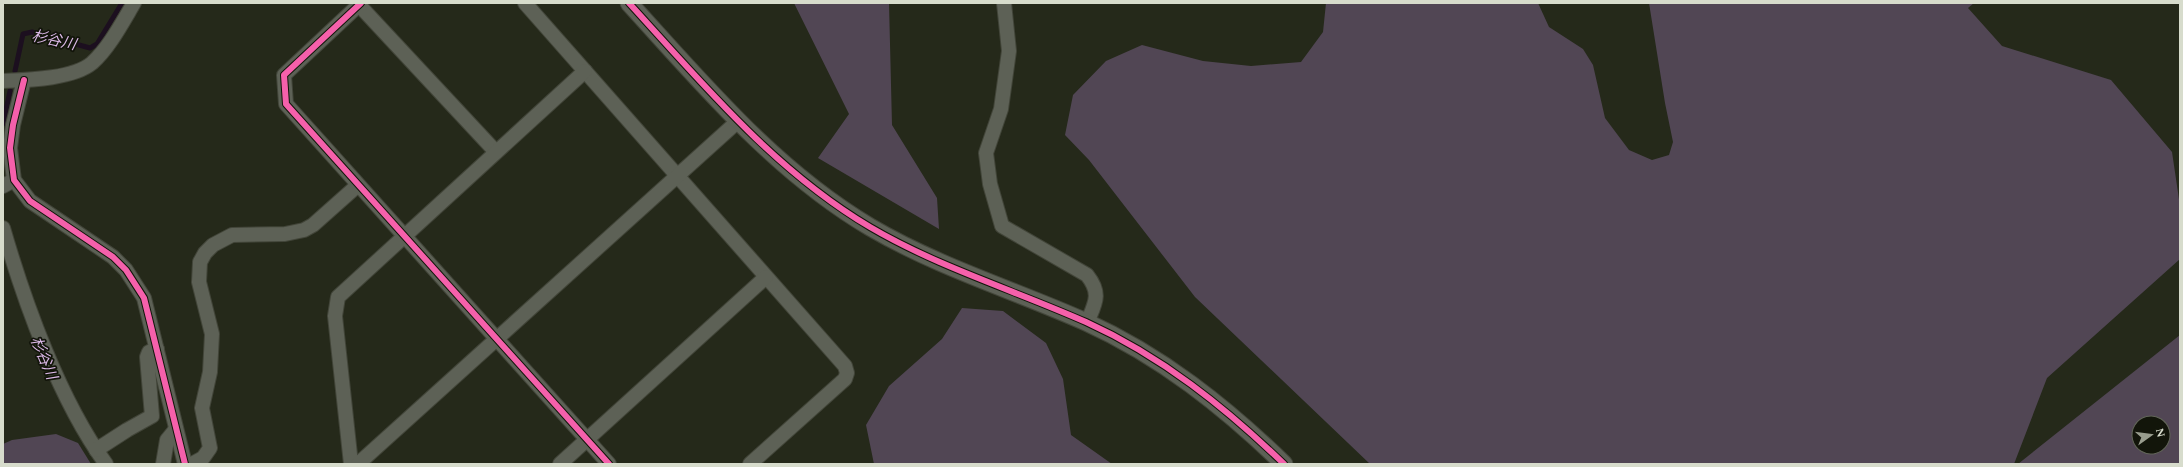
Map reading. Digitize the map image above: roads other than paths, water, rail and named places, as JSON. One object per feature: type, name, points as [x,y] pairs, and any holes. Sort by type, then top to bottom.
[{"type":"street","points":[[3,81],[24,80],[76,72],[91,64],[100,55],[134,3]]},
{"type":"street","points":[[526,3],[845,366],[847,373],[845,379],[750,464]]},
{"type":"street","points":[[629,3],[737,122],[792,172],[824,197],[868,226],[907,248],[960,272],[1087,323],[1135,348],[1206,395],[1284,464]]},
{"type":"street","points":[[1004,3],[1009,51],[1001,109],[986,153],[990,184],[1002,226],[1087,275],[1094,284],[1097,293],[1087,323]]},
{"type":"street","points":[[496,152],[360,4],[284,75],[286,104],[495,339],[609,464]]},
{"type":"street","points":[[351,464],[335,316],[338,297],[585,71]]},
{"type":"street","points":[[24,80],[13,125],[10,148],[9,183],[30,201],[99,246],[113,257],[126,270],[144,298],[185,464]]},
{"type":"street","points":[[358,464],[495,339],[678,177],[737,122]]},
{"type":"street","points":[[192,464],[203,458],[210,448],[202,408],[210,372],[212,334],[199,282],[200,262],[205,253],[217,241],[232,235],[285,234],[304,230],[313,225],[358,185]]},
{"type":"street","points":[[3,228],[30,309],[53,367],[75,416],[106,464]]},
{"type":"street","points":[[560,464],[766,277]]},
{"type":"street","points":[[96,450],[152,416],[147,357],[149,352],[157,348]]},
{"type":"street","points":[[163,464],[167,440],[176,429]]},
{"type":"waterway","name":"杉谷川","points":[[15,71],[23,34],[32,32],[90,48],[97,44],[122,3]]},
{"type":"waterway","name":"杉谷川","points":[[3,124],[10,91]]}]
